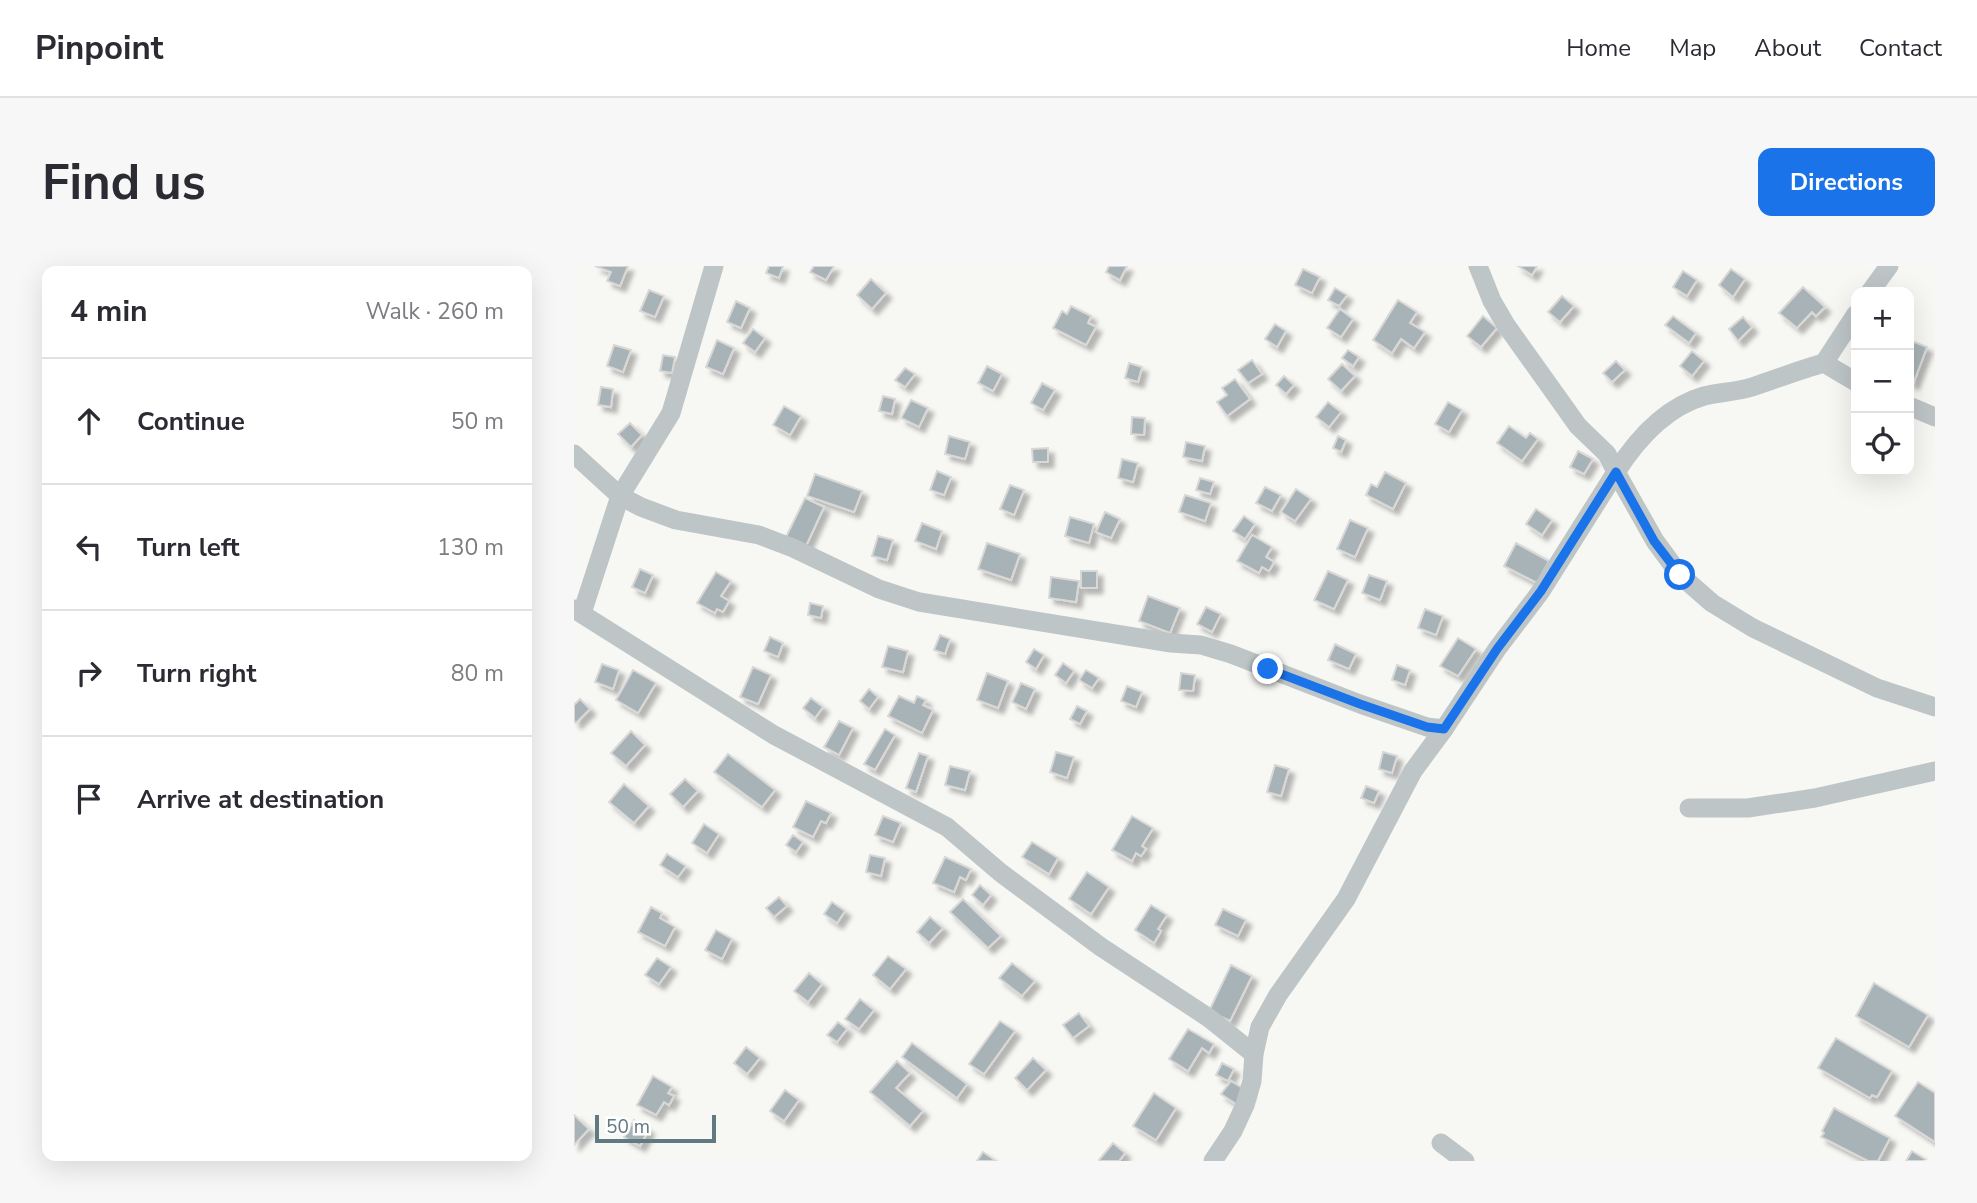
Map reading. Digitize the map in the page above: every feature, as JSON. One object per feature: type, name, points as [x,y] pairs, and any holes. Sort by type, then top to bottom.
[{"type":"street","points":[[714,266],[671,413],[620,496],[578,611],[774,735],[947,827],[1001,873],[1101,947],[1209,1018],[1254,1054]]},
{"type":"street","points":[[1478,266],[1492,301],[1506,325],[1578,426],[1607,454],[1654,541],[1680,575],[1712,603],[1753,628],[1877,688],[1935,707]]},
{"type":"street","points":[[1874,287],[1889,266]]},
{"type":"street","points":[[1213,1161],[1233,1131],[1245,1105],[1252,1081],[1259,1027],[1278,995],[1346,899],[1413,771],[1497,649],[1541,591],[1626,456],[1657,422],[1684,403],[1752,387],[1824,363],[1851,322]]},
{"type":"street","points":[[1824,363],[1851,379]]},
{"type":"street","points":[[1914,408],[1935,417]]},
{"type":"street","points":[[574,454],[620,496],[676,520],[759,535],[879,589],[919,603],[1171,643],[1201,645],[1360,704],[1427,727],[1444,729]]},
{"type":"street","points":[[1689,808],[1748,808],[1815,798],[1935,771]]},
{"type":"street","points":[[1441,1143],[1465,1161]]},
{"type":"building","points":[[595,266],[628,266],[620,286],[607,281],[611,272]]},
{"type":"building","points":[[769,266],[783,266],[779,278],[766,273]]},
{"type":"building","points":[[814,266],[834,266],[826,280],[810,272]]},
{"type":"building","points":[[1109,266],[1127,266],[1120,280],[1106,272]]},
{"type":"building","points":[[1518,266],[1537,266],[1532,275]]},
{"type":"building","points":[[1303,269],[1320,277],[1312,293],[1295,285]]},
{"type":"building","points":[[1731,269],[1745,279],[1733,297],[1719,285]]},
{"type":"building","points":[[1683,271],[1697,280],[1687,296],[1673,287]]},
{"type":"building","points":[[871,279],[886,293],[872,309],[857,295]]},
{"type":"building","points":[[1803,287],[1825,307],[1816,316],[1812,312],[1797,328],[1779,313]]},
{"type":"building","points":[[1335,288],[1347,295],[1339,306],[1328,300]]},
{"type":"building","points":[[649,290],[664,296],[655,317],[640,311]]},
{"type":"building","points":[[1562,296],[1574,306],[1560,322],[1548,312]]},
{"type":"building","points":[[1398,300],[1417,312],[1410,323],[1425,332],[1414,348],[1401,339],[1392,353],[1373,340]]},
{"type":"building","points":[[736,301],[750,308],[741,328],[727,322]]},
{"type":"building","points":[[1071,306],[1091,316],[1088,323],[1096,327],[1086,345],[1053,328],[1062,311],[1067,314]]},
{"type":"building","points":[[1340,309],[1353,319],[1341,337],[1327,328]]},
{"type":"building","points":[[1483,316],[1497,328],[1481,347],[1467,336]]},
{"type":"building","points":[[1673,316],[1696,333],[1689,343],[1665,325]]},
{"type":"building","points":[[1743,317],[1752,327],[1738,341],[1729,329]]},
{"type":"building","points":[[1275,324],[1286,331],[1277,347],[1265,339]]},
{"type":"building","points":[[753,329],[765,338],[755,352],[743,343]]},
{"type":"building","points":[[717,340],[734,348],[723,374],[706,367]]},
{"type":"building","points":[[1914,342],[1927,347],[1914,381]]},
{"type":"building","points":[[614,345],[631,350],[623,372],[607,366]]},
{"type":"building","points":[[1348,350],[1359,357],[1353,366],[1342,358]]},
{"type":"building","points":[[1692,351],[1704,361],[1692,376],[1680,366]]},
{"type":"building","points":[[663,355],[675,357],[672,373],[660,371]]},
{"type":"building","points":[[1252,360],[1262,374],[1248,383],[1238,370]]},
{"type":"building","points":[[1616,361],[1625,370],[1612,382],[1603,373]]},
{"type":"building","points":[[1129,363],[1142,367],[1138,382],[1125,378]]},
{"type":"building","points":[[1342,364],[1355,376],[1341,391],[1328,379]]},
{"type":"building","points":[[987,366],[1002,374],[993,391],[978,383]]},
{"type":"building","points":[[905,368],[915,374],[905,387],[895,380]]},
{"type":"building","points":[[1284,376],[1294,385],[1286,394],[1276,385]]},
{"type":"building","points":[[1235,379],[1250,399],[1227,416],[1217,402],[1227,395],[1222,388]]},
{"type":"building","points":[[1042,383],[1055,390],[1043,410],[1031,403]]},
{"type":"building","points":[[601,387],[613,389],[611,407],[598,405]]},
{"type":"building","points":[[883,396],[895,399],[892,414],[879,411]]},
{"type":"building","points":[[911,400],[928,408],[919,427],[901,418]]},
{"type":"building","points":[[1328,402],[1341,412],[1329,427],[1316,417]]},
{"type":"building","points":[[1448,402],[1462,410],[1449,432],[1435,424]]},
{"type":"building","points":[[784,406],[801,416],[790,435],[773,425]]},
{"type":"building","points":[[1132,417],[1145,418],[1144,435],[1131,434]]},
{"type":"building","points":[[630,423],[642,435],[631,447],[618,434]]},
{"type":"building","points":[[1509,426],[1526,438],[1530,433],[1538,439],[1522,461],[1497,443]]},
{"type":"building","points":[[949,436],[970,442],[965,459],[945,454]]},
{"type":"building","points":[[1338,436],[1346,440],[1341,452],[1333,448]]},
{"type":"building","points":[[1186,442],[1205,446],[1202,461],[1183,457]]},
{"type":"building","points":[[1048,448],[1048,462],[1033,462],[1032,449]]},
{"type":"building","points":[[1578,451],[1593,459],[1584,474],[1570,467]]},
{"type":"building","points":[[1122,459],[1138,463],[1133,482],[1118,478]]},
{"type":"building","points":[[937,471],[951,477],[944,495],[930,490]]},
{"type":"building","points":[[1385,472],[1406,483],[1393,509],[1366,495],[1371,484],[1377,487]]},
{"type":"building","points":[[815,474],[862,491],[854,512],[807,496]]},
{"type":"building","points":[[1200,478],[1214,482],[1210,494],[1196,490]]},
{"type":"building","points":[[1010,485],[1024,490],[1014,515],[1000,509]]},
{"type":"building","points":[[1265,487],[1281,495],[1272,511],[1256,503]]},
{"type":"building","points":[[1296,489],[1311,499],[1295,521],[1281,512]]},
{"type":"building","points":[[1185,495],[1211,503],[1205,521],[1179,512]]},
{"type":"building","points":[[805,498],[824,507],[806,546],[786,537]]},
{"type":"building","points":[[1536,509],[1552,520],[1542,535],[1526,524]]},
{"type":"building","points":[[1105,512],[1120,519],[1111,538],[1096,532]]},
{"type":"building","points":[[1244,516],[1255,524],[1245,539],[1233,531]]},
{"type":"building","points":[[1070,517],[1094,524],[1089,543],[1065,536]]},
{"type":"building","points":[[1350,520],[1368,528],[1355,557],[1337,549]]},
{"type":"building","points":[[922,523],[942,531],[936,549],[915,541]]},
{"type":"building","points":[[1252,535],[1272,547],[1266,557],[1274,562],[1269,571],[1262,567],[1259,573],[1237,561]]},
{"type":"building","points":[[878,536],[893,540],[887,560],[872,556]]},
{"type":"building","points":[[987,543],[1020,554],[1011,580],[978,569]]},
{"type":"building","points":[[1516,543],[1549,561],[1537,583],[1504,566]]},
{"type":"building","points":[[640,569],[653,575],[645,593],[632,587]]},
{"type":"building","points":[[1081,571],[1097,571],[1097,588],[1081,588]]},
{"type":"building","points":[[1328,571],[1348,580],[1334,609],[1314,600]]},
{"type":"building","points":[[716,572],[731,581],[721,596],[729,601],[723,612],[717,609],[715,613],[697,603]]},
{"type":"building","points":[[1369,575],[1387,581],[1380,600],[1362,593]]},
{"type":"building","points":[[1051,577],[1079,581],[1076,602],[1049,598]]},
{"type":"building","points":[[1148,596],[1180,608],[1170,633],[1139,621]]},
{"type":"building","points":[[810,603],[823,606],[821,618],[808,615]]},
{"type":"building","points":[[1206,607],[1221,614],[1212,632],[1197,624]]},
{"type":"building","points":[[1425,609],[1443,616],[1436,635],[1418,628]]},
{"type":"building","points":[[940,635],[950,639],[945,654],[934,650]]},
{"type":"building","points":[[770,637],[783,643],[778,657],[764,651]]},
{"type":"building","points":[[1458,638],[1476,649],[1458,676],[1440,666]]},
{"type":"building","points":[[1335,644],[1356,654],[1349,669],[1328,660]]},
{"type":"building","points":[[888,646],[908,651],[903,672],[882,667]]},
{"type":"building","points":[[1034,649],[1044,655],[1036,669],[1026,662]]},
{"type":"building","points":[[1063,663],[1074,671],[1066,683],[1055,675]]},
{"type":"building","points":[[602,664],[619,670],[613,689],[595,682]]},
{"type":"building","points":[[1397,665],[1410,670],[1405,685],[1392,680]]},
{"type":"building","points":[[753,667],[771,675],[758,704],[740,697]]},
{"type":"building","points":[[633,670],[656,683],[638,713],[616,700]]},
{"type":"building","points":[[1086,670],[1099,678],[1092,688],[1079,680]]},
{"type":"building","points":[[987,673],[1008,681],[998,708],[977,700]]},
{"type":"building","points":[[1181,673],[1195,675],[1193,691],[1179,690]]},
{"type":"building","points":[[1021,683],[1035,689],[1026,709],[1012,702]]},
{"type":"building","points":[[1127,686],[1142,692],[1136,707],[1121,701]]},
{"type":"building","points":[[869,689],[878,697],[869,709],[860,701]]},
{"type":"building","points":[[899,696],[914,703],[917,696],[926,700],[923,705],[933,710],[922,733],[888,716]]},
{"type":"building","points":[[811,698],[823,707],[815,718],[803,708]]},
{"type":"building","points":[[580,699],[590,709],[576,723],[574,705]]},
{"type":"building","points":[[1077,706],[1087,711],[1080,724],[1070,719]]},
{"type":"building","points":[[839,721],[853,728],[839,755],[824,747]]},
{"type":"building","points":[[885,729],[895,735],[875,770],[864,764]]},
{"type":"building","points":[[631,731],[645,745],[626,766],[611,753]]},
{"type":"building","points":[[1056,752],[1074,757],[1067,778],[1050,772]]},
{"type":"building","points":[[1383,752],[1397,756],[1392,773],[1379,769]]},
{"type":"building","points":[[919,753],[928,756],[916,792],[906,788]]},
{"type":"building","points":[[728,754],[775,790],[762,807],[714,772]]},
{"type":"building","points":[[1275,765],[1289,769],[1281,796],[1267,792]]},
{"type":"building","points":[[950,766],[970,771],[965,790],[945,785]]},
{"type":"building","points":[[685,779],[698,791],[683,807],[670,794]]},
{"type":"building","points":[[624,784],[649,806],[634,823],[609,802]]},
{"type":"building","points":[[1366,786],[1379,791],[1374,803],[1361,798]]},
{"type":"building","points":[[806,801],[831,813],[826,823],[821,821],[813,837],[793,827]]},
{"type":"building","points":[[883,816],[901,823],[893,842],[875,835]]},
{"type":"building","points":[[1132,816],[1153,828],[1142,846],[1146,849],[1141,856],[1136,853],[1132,861],[1112,850]]},
{"type":"building","points":[[704,824],[719,834],[707,853],[692,843]]},
{"type":"building","points":[[793,835],[803,842],[796,852],[786,845]]},
{"type":"building","points":[[1032,842],[1058,858],[1049,874],[1022,857]]},
{"type":"building","points":[[667,854],[686,866],[678,877],[660,865]]},
{"type":"building","points":[[870,855],[885,858],[881,876],[866,872]]},
{"type":"building","points":[[945,857],[971,869],[966,880],[960,877],[954,892],[933,883]]},
{"type":"building","points":[[1087,872],[1109,887],[1091,914],[1069,899]]},
{"type":"building","points":[[980,885],[991,895],[983,905],[972,895]]},
{"type":"building","points":[[779,897],[787,906],[774,917],[766,908]]},
{"type":"building","points":[[963,899],[1001,936],[988,948],[950,912]]},
{"type":"building","points":[[832,902],[845,911],[837,923],[824,914]]},
{"type":"building","points":[[1151,905],[1167,915],[1158,929],[1161,931],[1154,943],[1135,930]]},
{"type":"building","points":[[651,907],[662,913],[660,918],[675,927],[665,946],[638,932]]},
{"type":"building","points":[[1223,909],[1246,920],[1238,936],[1215,925]]},
{"type":"building","points":[[930,917],[943,928],[929,943],[917,932]]},
{"type":"building","points":[[716,930],[732,939],[722,959],[705,950]]},
{"type":"building","points":[[888,956],[906,969],[890,989],[873,975]]},
{"type":"building","points":[[657,958],[671,967],[659,984],[645,975]]},
{"type":"building","points":[[1012,963],[1035,981],[1022,996],[999,978]]},
{"type":"building","points":[[1231,965],[1252,976],[1230,1021],[1209,1011]]},
{"type":"building","points":[[809,973],[822,984],[808,1002],[794,991]]},
{"type":"building","points":[[1874,983],[1928,1015],[1909,1047],[1856,1016]]},
{"type":"building","points":[[860,999],[874,1010],[859,1029],[845,1019]]},
{"type":"building","points":[[1079,1013],[1089,1026],[1073,1038],[1063,1025]]},
{"type":"building","points":[[1000,1021],[1015,1031],[984,1074],[969,1064]]},
{"type":"building","points":[[838,1022],[847,1029],[837,1042],[827,1035]]},
{"type":"building","points":[[1188,1029],[1214,1044],[1209,1053],[1202,1048],[1188,1071],[1169,1059]]},
{"type":"building","points":[[1836,1038],[1892,1071],[1877,1097],[1872,1095],[1870,1098],[1818,1068]]},
{"type":"building","points":[[912,1043],[967,1084],[957,1098],[902,1057]]},
{"type":"building","points":[[746,1047],[760,1058],[747,1074],[734,1063]]},
{"type":"building","points":[[1033,1058],[1046,1070],[1027,1090],[1015,1078]]},
{"type":"building","points":[[897,1061],[910,1073],[896,1088],[923,1111],[910,1126],[870,1092]]},
{"type":"building","points":[[1222,1063],[1234,1069],[1228,1081],[1216,1075]]},
{"type":"building","points":[[653,1076],[672,1087],[668,1093],[674,1096],[669,1105],[664,1102],[656,1115],[637,1105]]},
{"type":"building","points":[[1231,1081],[1249,1092],[1239,1106],[1221,1094]]},
{"type":"building","points":[[1918,1082],[1935,1093],[1935,1142],[1895,1116]]},
{"type":"building","points":[[785,1090],[799,1100],[784,1121],[770,1111]]},
{"type":"building","points":[[1154,1093],[1176,1108],[1156,1140],[1133,1126]]},
{"type":"building","points":[[1834,1108],[1890,1138],[1878,1161],[1868,1161],[1821,1137]]},
{"type":"building","points":[[574,1115],[589,1129],[574,1145]]},
{"type":"building","points":[[634,1120],[649,1129],[640,1146],[624,1137]]},
{"type":"building","points":[[1113,1143],[1125,1153],[1119,1161],[1099,1160]]},
{"type":"building","points":[[1912,1151],[1928,1161],[1906,1161]]},
{"type":"building","points":[[983,1152],[996,1161],[977,1161]]},
{"type":"route","points":[[1268,669],[1427,727],[1444,729],[1497,649],[1541,591],[1616,472],[1654,541],[1680,575]]}]
